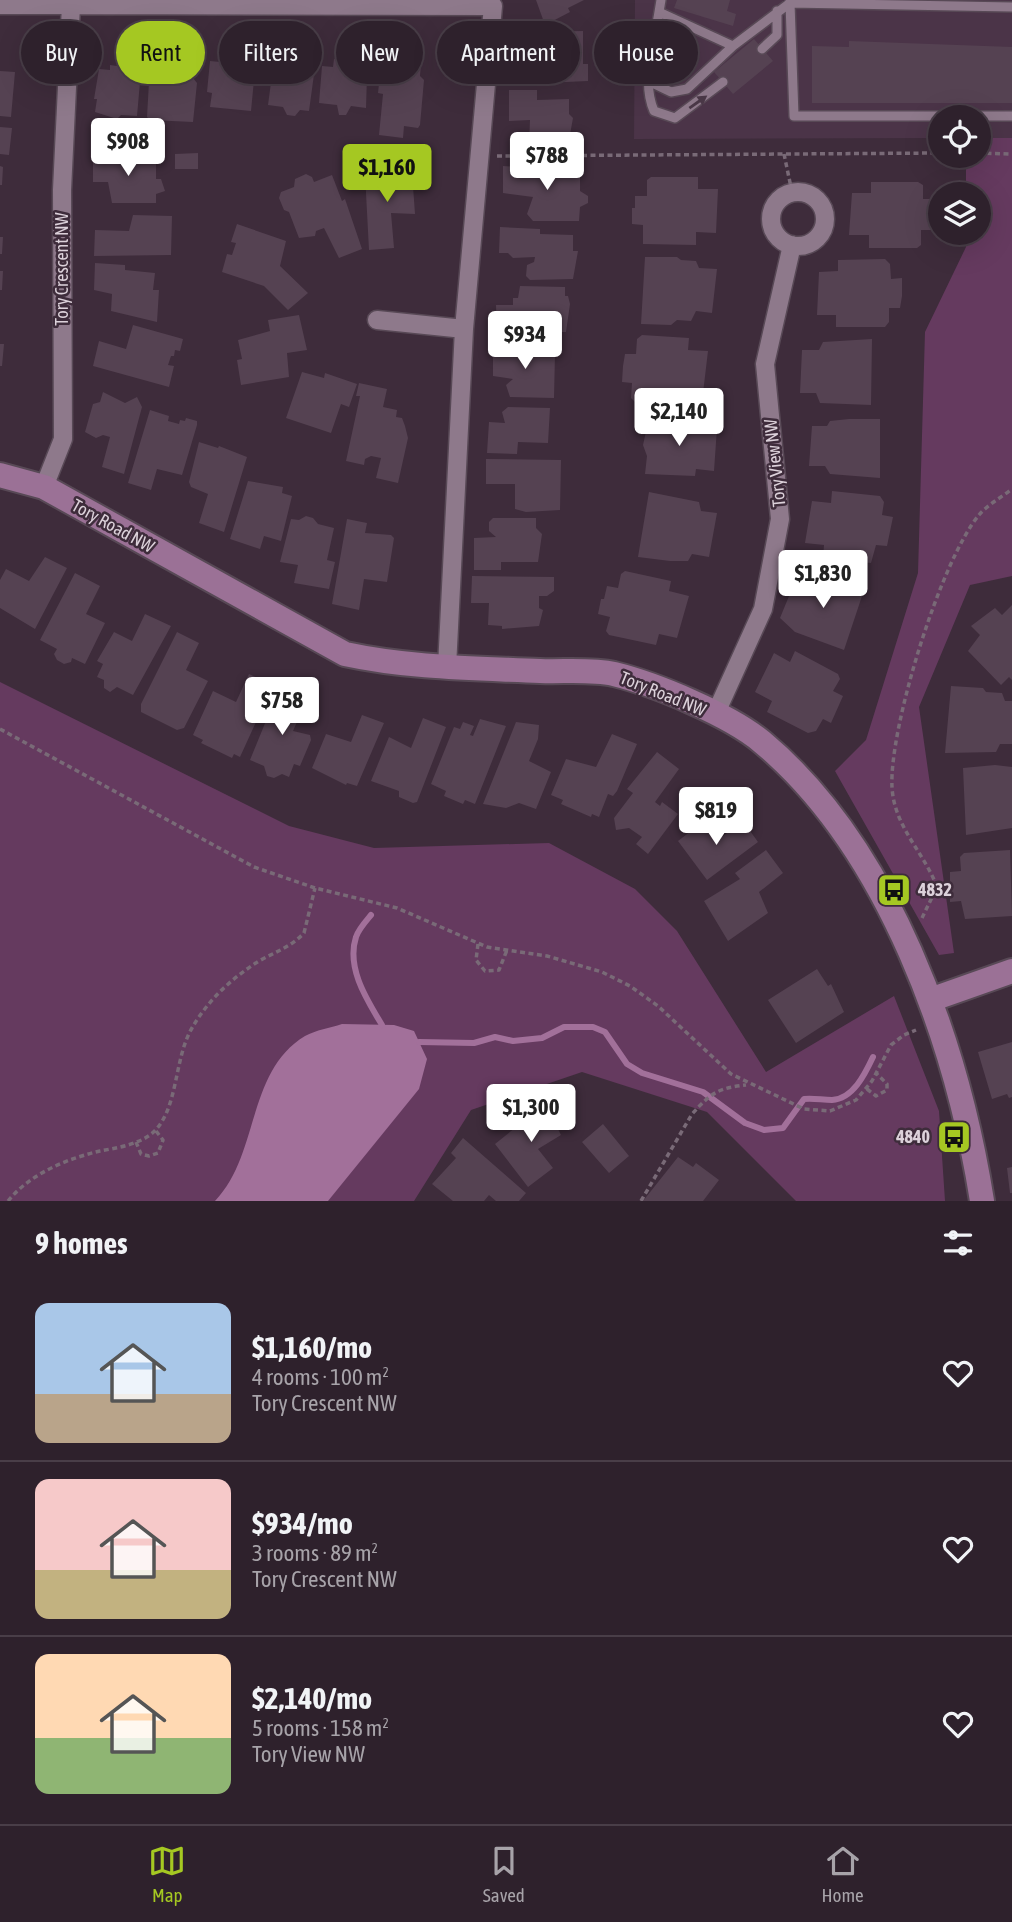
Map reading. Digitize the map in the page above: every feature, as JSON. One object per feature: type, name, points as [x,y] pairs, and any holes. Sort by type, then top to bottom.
[{"type":"street","points":[[0,5],[493,6],[477,156],[464,329],[447,667]]},
{"type":"street","name":"Tory Crescent NW","points":[[44,487],[63,439],[62,190],[71,5]]},
{"type":"street","points":[[792,192],[801,192],[816,199],[822,206],[825,220],[823,229],[810,243],[792,245],[777,236],[771,219],[777,201],[792,192]]},
{"type":"street","name":"Tory View NW","points":[[715,715],[763,609],[780,519],[765,364],[792,245]]},
{"type":"street","points":[[377,320],[464,329]]},
{"type":"street","name":"Tory Road NW","points":[[0,475],[44,487],[345,654],[396,665],[612,674],[666,692],[761,741],[820,800],[894,918],[934,1011],[961,1097],[982,1201]]},
{"type":"street","points":[[934,1011],[1012,971]]},
{"type":"lane","points":[[658,21],[661,0]]},
{"type":"lane","points":[[790,1],[794,116],[1012,116]]},
{"type":"lane","points":[[698,79],[733,46],[790,1],[1012,7]]},
{"type":"lane","points":[[762,48],[777,35],[777,11]]},
{"type":"lane","points":[[659,12],[733,46]]},
{"type":"lane","points":[[648,84],[648,96],[654,111],[675,118],[723,82]]},
{"type":"lane","points":[[654,84],[671,92],[687,89],[692,84]]},
{"type":"path","points":[[477,156],[928,153]]},
{"type":"path","points":[[991,153],[1012,154]]},
{"type":"path","points":[[784,155],[792,192]]},
{"type":"path","points":[[922,918],[937,887],[929,864],[905,834],[892,787],[902,708],[949,566],[979,515],[1012,489]]},
{"type":"path","points":[[0,729],[254,867],[315,888],[397,908],[478,944],[576,963],[630,986],[676,1021],[718,1064],[748,1084],[804,1109],[818,1112],[838,1109],[856,1100],[867,1089],[885,1054],[898,1038],[934,1011]]},
{"type":"path","points":[[8,1201],[26,1184],[62,1163],[136,1142],[156,1130],[167,1110],[177,1062],[192,1027],[222,989],[304,933],[315,888]]},
{"type":"path","points":[[478,944],[477,964],[485,971],[499,970],[507,950]]},
{"type":"path","points":[[867,1089],[877,1096],[887,1090],[885,1081],[876,1073]]},
{"type":"path","points":[[641,1201],[692,1114],[716,1090],[748,1084]]},
{"type":"path","points":[[136,1142],[141,1154],[149,1156],[159,1153],[163,1140],[156,1130]]},
{"type":"shaded area","points":[[635,0],[1012,0],[1012,138],[991,138],[991,105],[928,105],[928,138],[634,139],[634,84],[698,84],[698,21],[635,21]]},
{"type":"shaded area","points":[[991,138],[1012,138],[1012,576],[970,585],[919,707],[954,953],[939,955],[835,771],[866,740],[918,573],[925,332],[966,245],[991,245],[991,182],[966,182],[966,168],[991,168]]},
{"type":"shaded area","points":[[0,682],[289,826],[374,848],[549,843],[635,889],[677,931],[766,1072],[894,996],[939,1111],[945,1201],[796,1201],[707,1112],[582,1072],[471,1110],[414,1201],[0,1201]]},
{"type":"shaded area","points":[[342,1024],[394,1025],[414,1031],[427,1059],[419,1089],[328,1201],[215,1201],[240,1160],[272,1070],[286,1051],[305,1036]]},
{"type":"building","points":[[536,0],[584,0],[568,8],[570,12],[553,21],[544,21]]},
{"type":"building","points":[[677,0],[730,0],[727,11],[736,14],[733,26],[674,8]]},
{"type":"building","points":[[580,31],[583,31],[583,64],[588,64],[588,81],[580,81]]},
{"type":"building","points":[[754,39],[773,61],[733,94],[714,72]]},
{"type":"building","points":[[849,41],[1012,47],[1012,103],[812,103],[812,46],[849,47]]},
{"type":"building","points":[[334,59],[336,84],[367,84],[366,108],[351,106],[346,115],[339,115],[337,105],[319,103],[322,66],[333,67]]},
{"type":"building","points":[[210,61],[219,62],[219,84],[254,84],[251,111],[210,107],[212,93],[207,92]]},
{"type":"building","points":[[110,65],[116,66],[116,84],[140,84],[137,116],[121,115],[117,119],[95,112],[96,84],[102,84],[102,69],[110,70]]},
{"type":"building","points":[[0,71],[15,72],[11,117],[0,116]]},
{"type":"building","points":[[423,79],[424,80],[420,125],[418,128],[404,126],[403,138],[379,135],[383,94],[378,93],[379,84],[423,84]]},
{"type":"building","points":[[149,84],[197,84],[193,122],[150,120],[147,117]]},
{"type":"building","points":[[271,84],[313,84],[309,111],[300,110],[295,116],[287,115],[283,107],[268,105]]},
{"type":"building","points":[[509,90],[537,90],[537,100],[569,99],[569,114],[573,118],[569,140],[529,143],[530,120],[509,121]]},
{"type":"building","points":[[0,127],[12,128],[9,155],[0,154]]},
{"type":"building","points":[[198,153],[198,169],[175,169],[175,154]]},
{"type":"building","points":[[93,155],[134,155],[134,159],[156,159],[156,179],[161,179],[165,191],[156,194],[156,203],[112,203],[108,182],[93,182]]},
{"type":"building","points":[[0,166],[3,167],[2,185],[0,185]]},
{"type":"building","points":[[503,166],[580,171],[580,191],[588,196],[588,203],[580,207],[579,221],[533,221],[527,214],[533,197],[503,193]]},
{"type":"building","points":[[381,168],[385,174],[393,174],[400,168],[403,173],[412,172],[415,214],[391,213],[394,248],[369,250],[365,174]]},
{"type":"building","points":[[306,174],[312,177],[314,182],[332,175],[342,201],[345,199],[362,249],[339,258],[324,228],[316,231],[315,236],[299,238],[289,212],[284,210],[279,198],[281,192],[294,187],[295,179]]},
{"type":"building","points":[[651,177],[698,177],[698,189],[718,189],[716,233],[696,232],[696,245],[643,244],[643,225],[632,224],[632,208],[635,208],[635,196],[647,196],[647,180]]},
{"type":"building","points":[[871,182],[918,182],[923,185],[923,199],[928,199],[928,230],[921,230],[921,245],[917,248],[869,248],[869,235],[849,235],[852,193],[871,193]]},
{"type":"building","points":[[133,215],[172,216],[171,255],[94,256],[95,230],[129,231]]},
{"type":"building","points":[[237,224],[286,241],[280,266],[308,293],[288,310],[264,286],[222,272],[227,254],[232,255],[236,243],[231,242]]},
{"type":"building","points":[[500,227],[540,229],[540,234],[573,235],[573,251],[578,251],[573,279],[530,280],[526,276],[527,265],[534,262],[535,257],[513,258],[508,253],[499,253]]},
{"type":"building","points":[[0,237],[3,237],[2,254],[0,254]]},
{"type":"building","points":[[645,257],[677,257],[681,260],[696,261],[699,268],[717,269],[712,313],[696,311],[691,321],[677,320],[671,325],[641,324]]},
{"type":"building","points":[[885,259],[890,264],[891,279],[902,278],[902,296],[900,308],[889,308],[889,322],[885,327],[836,327],[836,315],[817,315],[819,272],[838,271],[838,260]]},
{"type":"building","points":[[95,263],[125,265],[125,270],[155,273],[153,290],[159,290],[157,322],[111,311],[112,294],[94,290]]},
{"type":"building","points":[[0,271],[3,271],[2,290],[0,290]]},
{"type":"building","points":[[520,286],[565,287],[565,296],[568,296],[570,304],[566,332],[557,332],[557,338],[497,337],[496,305],[513,305],[513,298],[518,298]]},
{"type":"building","points":[[299,315],[307,350],[287,353],[289,377],[241,385],[237,360],[242,359],[238,340],[270,331],[268,320]]},
{"type":"building","points":[[133,325],[183,339],[180,351],[175,350],[168,365],[174,366],[169,387],[93,366],[99,341],[126,349]]},
{"type":"building","points":[[642,335],[689,338],[688,350],[708,351],[703,393],[683,392],[683,405],[635,402],[631,398],[632,383],[622,382],[623,366],[625,354],[636,354],[637,339]]},
{"type":"building","points":[[872,339],[871,405],[820,403],[816,393],[800,393],[802,350],[819,350],[823,342]]},
{"type":"building","points":[[493,343],[523,344],[523,353],[555,354],[554,398],[510,397],[506,385],[513,379],[493,376]]},
{"type":"building","points":[[0,344],[4,344],[2,366],[0,366]]},
{"type":"building","points":[[302,372],[324,378],[325,373],[357,384],[349,407],[341,404],[331,433],[286,418]]},
{"type":"building","points":[[359,383],[387,389],[383,407],[397,410],[396,417],[402,418],[408,438],[398,483],[376,478],[381,458],[371,456],[365,459],[364,465],[346,461],[360,396],[356,396]]},
{"type":"building","points":[[103,392],[125,403],[137,397],[142,407],[124,474],[102,467],[110,437],[103,435],[96,438],[85,432],[93,404],[100,402]]},
{"type":"building","points":[[508,407],[550,408],[548,443],[518,442],[517,454],[487,453],[489,422],[505,423],[502,412]]},
{"type":"building","points":[[150,410],[169,416],[168,421],[179,424],[180,420],[185,421],[186,418],[197,421],[182,475],[157,469],[151,490],[128,483]]},
{"type":"building","points":[[649,418],[717,428],[714,471],[696,469],[695,476],[645,474],[647,456],[643,445]]},
{"type":"building","points":[[880,419],[880,478],[830,474],[825,466],[809,466],[812,426],[827,426],[830,421]]},
{"type":"building","points":[[199,442],[218,448],[219,446],[247,457],[224,532],[199,523],[208,494],[191,487],[189,482]]},
{"type":"building","points":[[486,459],[561,460],[560,510],[526,512],[515,509],[515,484],[486,484]]},
{"type":"building","points":[[248,481],[283,487],[282,493],[292,496],[281,541],[264,536],[260,549],[230,539]]},
{"type":"building","points":[[832,491],[880,496],[884,502],[882,515],[893,517],[887,546],[876,545],[871,563],[823,558],[824,545],[805,543],[812,501],[831,503]]},
{"type":"building","points":[[649,492],[699,502],[701,511],[717,513],[709,557],[692,554],[688,561],[670,561],[638,557]]},
{"type":"building","points":[[306,516],[313,518],[318,524],[334,528],[327,560],[335,562],[329,589],[294,583],[298,565],[280,562],[291,519],[299,520]]},
{"type":"building","points":[[493,518],[536,518],[536,528],[542,534],[538,562],[501,562],[501,570],[474,570],[474,538],[496,537],[489,531],[489,522]]},
{"type":"building","points":[[347,519],[367,523],[365,533],[391,535],[394,538],[387,582],[364,579],[359,610],[332,604]]},
{"type":"building","points":[[45,557],[67,568],[35,629],[0,608],[0,580],[6,569],[29,581]]},
{"type":"building","points":[[625,571],[671,581],[669,591],[689,596],[677,638],[659,634],[656,645],[609,635],[606,631],[610,617],[598,614],[601,599],[604,599],[607,586],[618,588],[621,574]]},
{"type":"building","points":[[75,573],[100,586],[86,614],[105,623],[85,664],[72,658],[71,662],[64,664],[57,660],[54,654],[57,649],[40,640]]},
{"type":"building","points":[[472,576],[554,577],[554,591],[547,596],[539,596],[539,608],[543,610],[539,626],[502,629],[502,626],[488,625],[489,603],[471,603]]},
{"type":"building","points":[[818,576],[832,581],[836,578],[865,587],[844,650],[795,632],[780,618],[796,579],[810,583]]},
{"type":"building","points":[[1012,605],[1012,680],[1009,677],[1001,685],[968,651],[980,635],[971,626],[995,608],[1002,615]]},
{"type":"building","points":[[145,614],[171,626],[133,695],[117,687],[110,692],[104,688],[104,680],[97,677],[103,664],[97,661],[114,632],[132,641]]},
{"type":"building","points":[[177,632],[199,643],[186,670],[208,681],[184,728],[177,730],[141,712],[141,704]]},
{"type":"building","points":[[795,651],[838,674],[840,679],[833,691],[843,696],[831,723],[823,719],[816,731],[808,733],[767,712],[772,701],[755,692],[774,653],[790,662]]},
{"type":"building","points":[[249,674],[273,685],[240,757],[234,754],[232,758],[201,743],[203,740],[193,735],[213,691],[236,702]]},
{"type":"building","points":[[951,686],[983,688],[986,692],[1002,693],[1005,701],[1012,701],[1012,744],[1000,744],[996,752],[945,753]]},
{"type":"building","points":[[279,689],[306,701],[293,731],[310,735],[311,740],[300,766],[294,764],[289,777],[282,774],[274,778],[267,776],[264,766],[250,760]]},
{"type":"building","points":[[362,715],[384,723],[357,786],[346,785],[312,768],[326,734],[351,742]]},
{"type":"building","points":[[423,718],[446,727],[417,802],[413,803],[399,797],[399,791],[371,781],[389,737],[411,748]]},
{"type":"building","points":[[480,719],[506,726],[475,804],[465,800],[463,804],[444,796],[446,791],[431,784],[454,727],[460,729],[463,722],[474,726],[470,735],[473,736]]},
{"type":"building","points":[[516,722],[539,725],[538,739],[529,761],[551,772],[536,809],[519,803],[506,808],[483,804]]},
{"type":"building","points":[[612,734],[637,744],[617,791],[613,796],[608,794],[599,817],[592,814],[591,817],[561,804],[563,800],[551,795],[566,759],[596,767]]},
{"type":"building","points":[[657,752],[679,769],[655,802],[660,806],[662,802],[678,814],[648,854],[636,844],[642,837],[629,828],[616,830],[614,818],[633,793],[627,789]]},
{"type":"building","points":[[995,765],[1012,767],[1012,828],[966,835],[963,768]]},
{"type":"building","points":[[704,821],[719,839],[743,821],[758,842],[707,880],[678,841]]},
{"type":"building","points":[[766,850],[783,873],[759,892],[768,913],[728,941],[704,901],[740,879],[735,873]]},
{"type":"building","points":[[1010,850],[1012,916],[965,919],[961,901],[950,902],[950,872],[961,871],[960,857],[964,853]]},
{"type":"building","points":[[817,969],[828,986],[831,984],[844,1012],[796,1043],[768,1000]]},
{"type":"building","points":[[1012,1042],[1012,1097],[1009,1098],[1007,1094],[992,1099],[978,1052]]},
{"type":"building","points":[[547,1102],[558,1115],[553,1119],[561,1135],[538,1149],[553,1168],[528,1187],[495,1144]]},
{"type":"building","points":[[603,1124],[629,1156],[609,1173],[582,1142]]},
{"type":"building","points":[[463,1138],[526,1193],[519,1201],[496,1201],[489,1195],[484,1201],[453,1201],[432,1184],[456,1158],[451,1153]]},
{"type":"building","points":[[678,1157],[693,1167],[696,1163],[719,1180],[703,1201],[643,1201]]},
{"type":"building","points":[[1012,1167],[1012,1193],[1010,1193],[1007,1168]]},
{"type":"waterway","points":[[371,915],[357,934],[354,960],[360,983],[382,1025]]},
{"type":"waterway","points":[[419,1042],[474,1043],[495,1037],[513,1041],[542,1038],[564,1027],[593,1027],[605,1032],[627,1064],[642,1073],[703,1092],[745,1123],[764,1130],[783,1128],[804,1099],[832,1100],[846,1095],[857,1084],[873,1057]]},
{"type":"place","name":"4832","points":[[894,890]]},
{"type":"place","name":"4840","points":[[954,1137]]}]
